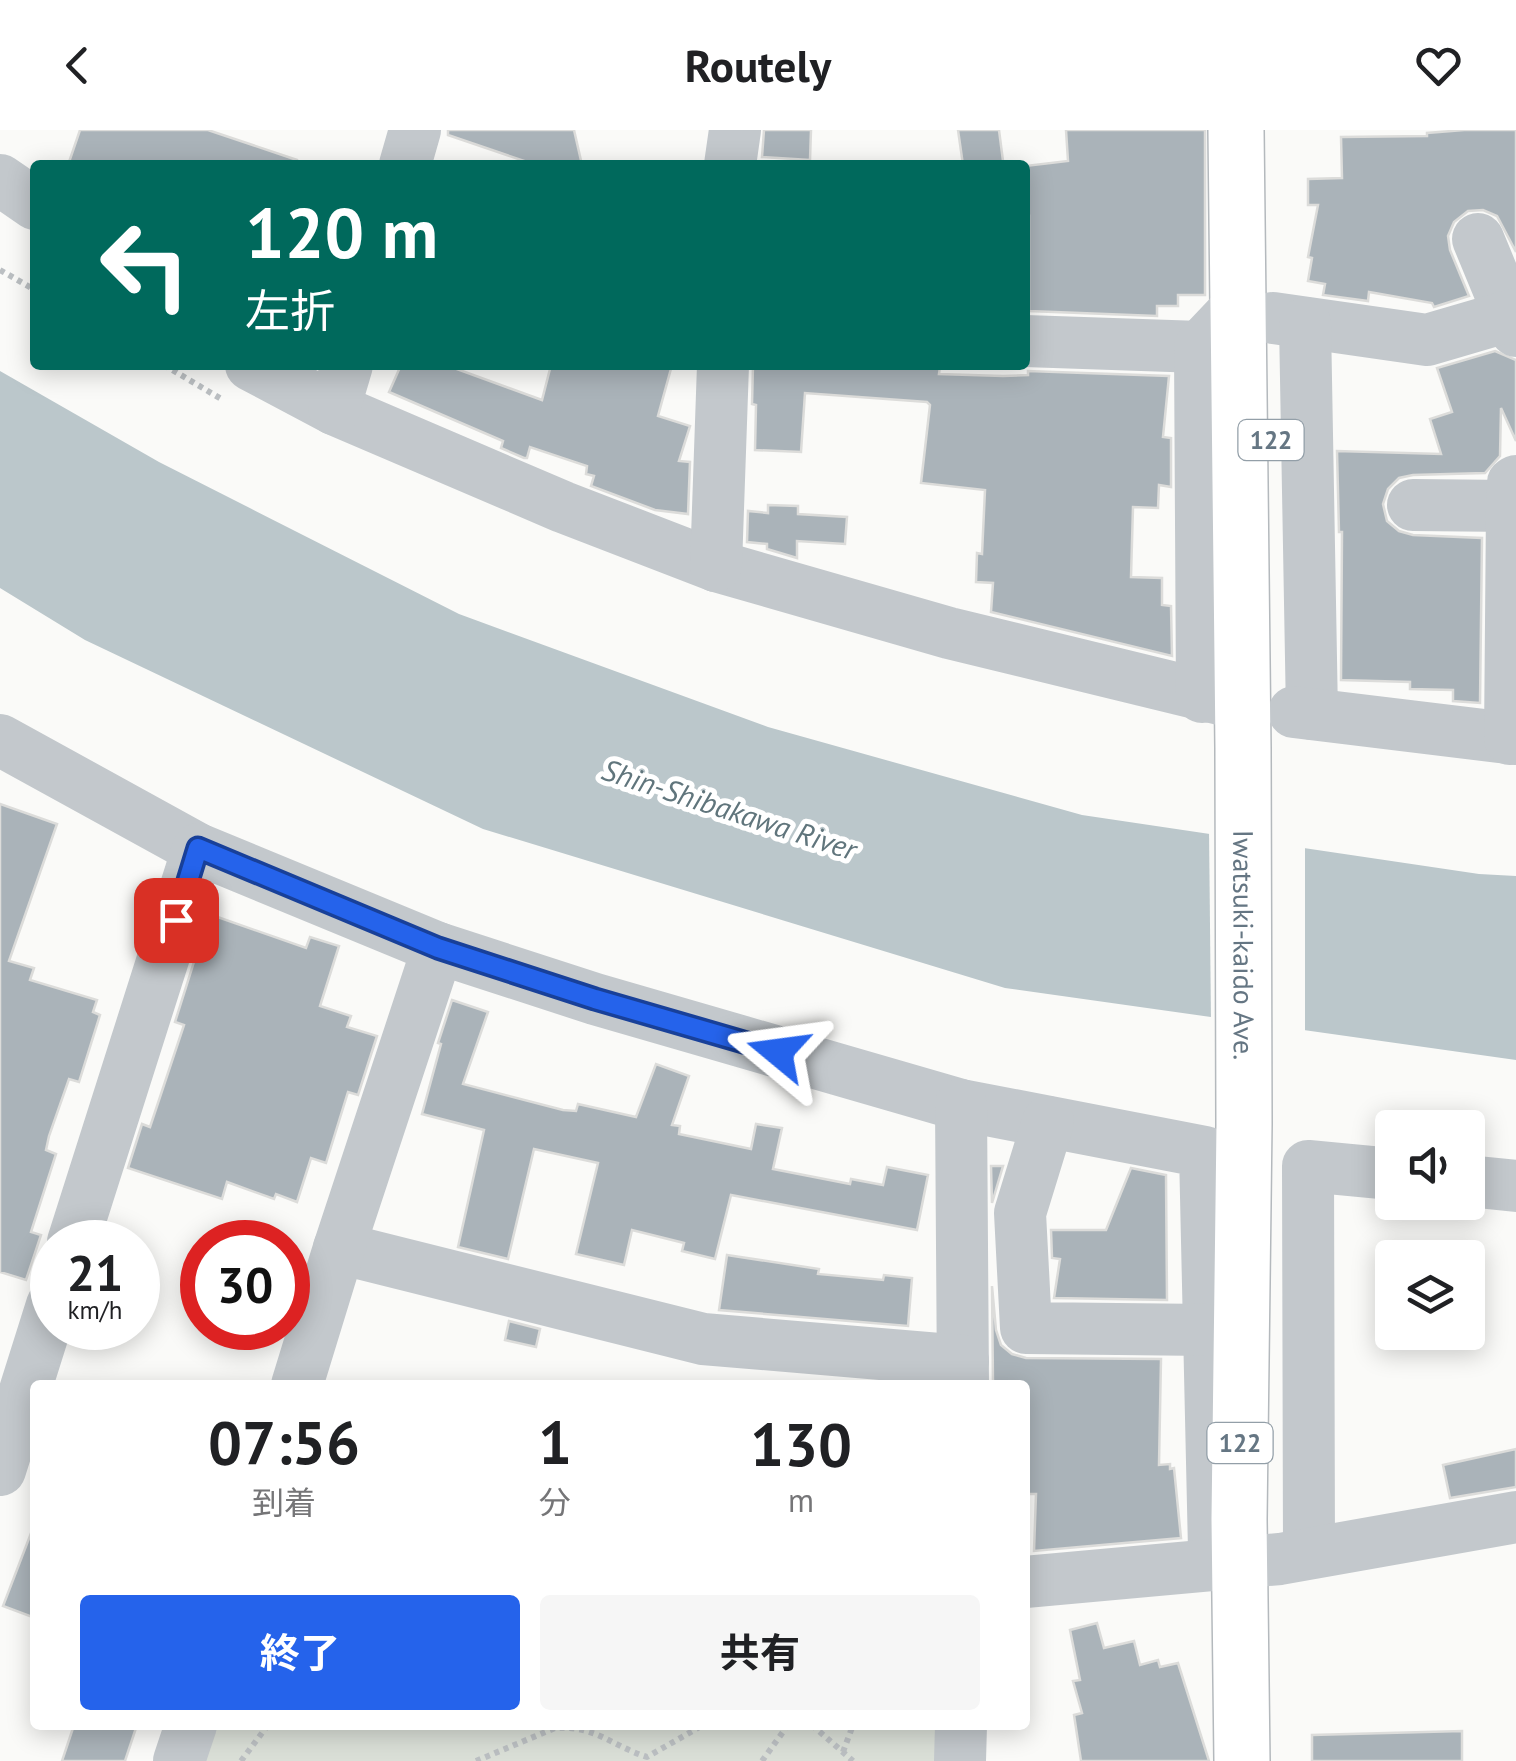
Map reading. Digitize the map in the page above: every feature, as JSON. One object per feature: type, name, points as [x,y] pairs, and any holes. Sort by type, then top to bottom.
[{"type":"highway","name":"Iwatsuki-kaido Ave.","points":[[1236,130],[1271,316]]},
{"type":"highway","name":"Iwatsuki-kaido Ave.","points":[[1271,130],[1280,731],[1239,1519],[1261,1561],[1280,1761]]},
{"type":"highway","name":"Iwatsuki-kaido Ave.","points":[[1242,1761],[1261,1561]]},
{"type":"street","points":[[406,160],[415,130]]},
{"type":"street","points":[[731,160],[736,130]]},
{"type":"street","points":[[0,180],[30,201]]},
{"type":"street","points":[[0,222],[30,239]]},
{"type":"street","points":[[1030,341],[1200,347],[1271,316],[1427,340],[1514,320],[1478,239]]},
{"type":"street","points":[[1271,316],[1280,731],[1513,739],[1514,494],[1413,505]]},
{"type":"street","points":[[271,370],[341,387],[563,506],[716,566],[950,633],[1211,698],[1200,347]]},
{"type":"street","points":[[716,566],[723,370]]},
{"type":"street","points":[[0,740],[198,848],[438,948],[595,999],[961,1105],[1205,1152],[1209,1330],[1261,1561]]},
{"type":"street","points":[[79,1220],[198,848]]},
{"type":"street","points":[[299,1380],[438,948]]},
{"type":"street","points":[[339,1248],[703,1339],[963,1373],[961,1105]]},
{"type":"street","points":[[1048,1122],[1020,1212],[1026,1328],[1209,1330]]},
{"type":"street","points":[[1261,1561],[1308,1166],[1375,1172]]},
{"type":"street","points":[[1485,1183],[1516,1186]]},
{"type":"street","points":[[32,1380],[40,1350]]},
{"type":"street","points":[[10,1460],[30,1386]]},
{"type":"street","points":[[1030,1582],[1261,1561],[1516,1518]]},
{"type":"street","points":[[180,1761],[189,1730]]},
{"type":"street","points":[[960,1761],[961,1730]]},
{"type":"path","points":[[0,270],[30,287]]},
{"type":"path","points":[[242,1761],[264,1730]]},
{"type":"path","points":[[534,1730],[537,1735]]},
{"type":"path","points":[[476,1761],[550,1730]]},
{"type":"path","points":[[594,1730],[628,1751],[647,1757],[694,1730]]},
{"type":"path","points":[[762,1761],[784,1730]]},
{"type":"path","points":[[818,1730],[853,1761]]},
{"type":"path","points":[[842,1752],[851,1730]]},
{"type":"shaded area","points":[[207,1730],[936,1730],[936,1761],[197,1761]]},
{"type":"water","name":"Shin-Shibakawa River","points":[[0,371],[159,462],[459,614],[768,727],[1082,815],[1479,874],[1516,876],[1516,1060],[1005,988],[483,829],[85,640],[0,588]]},
{"type":"pier","points":[[1209,829],[1305,843],[1305,1036],[1211,1022]]},
{"type":"building","points":[[80,130],[208,130],[297,160],[70,160]]},
{"type":"building","points":[[448,130],[574,130],[581,160],[521,160],[448,135]]},
{"type":"building","points":[[764,130],[811,130],[810,160],[762,157]]},
{"type":"building","points":[[958,130],[999,130],[1003,160],[962,160]]},
{"type":"building","points":[[1066,130],[1205,130],[1205,295],[1178,295],[1178,306],[1157,306],[1157,316],[1030,311],[1030,165],[1068,161]]},
{"type":"building","points":[[1464,130],[1516,130],[1516,252],[1497,216],[1483,210],[1468,211],[1454,222],[1448,236],[1469,296],[1434,307],[1432,303],[1369,292],[1368,301],[1323,295],[1325,284],[1308,281],[1312,258],[1308,257],[1318,205],[1308,205],[1308,179],[1342,178],[1341,137],[1427,136]]},
{"type":"building","points":[[1495,351],[1516,360],[1516,441],[1501,408],[1500,456],[1485,473],[1399,478],[1388,489],[1383,504],[1387,521],[1399,531],[1482,538],[1480,703],[1453,701],[1453,690],[1410,689],[1410,682],[1341,680],[1342,532],[1337,451],[1441,454],[1430,419],[1452,412],[1437,368]]},
{"type":"building","points":[[399,370],[460,370],[542,400],[550,370],[671,370],[658,416],[690,426],[679,461],[690,462],[688,514],[655,510],[591,486],[594,476],[586,474],[587,466],[530,447],[524,458],[501,448],[503,441],[389,392]]},
{"type":"building","points":[[753,370],[1169,376],[1163,437],[1171,438],[1171,487],[1159,485],[1158,508],[1133,507],[1131,577],[1162,578],[1162,605],[1171,606],[1172,656],[991,612],[993,583],[976,582],[977,553],[982,554],[985,490],[921,483],[930,405],[927,402],[805,393],[801,452],[755,450],[756,405],[752,404]]},
{"type":"building","points":[[768,505],[798,506],[798,514],[847,517],[845,544],[797,541],[797,558],[767,549],[767,544],[747,542],[748,511],[768,513]]},
{"type":"building","points":[[0,804],[57,824],[9,961],[34,968],[30,980],[97,1000],[93,1012],[100,1015],[79,1082],[69,1079],[49,1136],[46,1150],[56,1154],[35,1220],[30,1220],[30,1268],[26,1280],[0,1272]]},
{"type":"building","points":[[209,914],[306,948],[310,937],[339,946],[320,1006],[351,1016],[347,1027],[377,1036],[358,1095],[348,1092],[326,1163],[311,1158],[297,1202],[276,1194],[274,1199],[227,1182],[222,1199],[128,1168],[142,1124],[150,1127],[184,1025],[175,1022]]},
{"type":"building","points":[[452,1000],[488,1012],[463,1084],[563,1110],[576,1111],[578,1104],[636,1117],[656,1064],[689,1076],[672,1125],[680,1126],[679,1134],[751,1149],[756,1124],[782,1128],[773,1169],[850,1184],[851,1179],[883,1185],[887,1167],[928,1175],[917,1230],[731,1195],[715,1259],[682,1251],[684,1243],[632,1230],[624,1265],[576,1254],[598,1163],[534,1149],[508,1259],[458,1247],[484,1130],[422,1114]]},
{"type":"building","points":[[991,1166],[1003,1166],[992,1203]]},
{"type":"building","points":[[1131,1168],[1166,1175],[1167,1300],[1054,1298],[1060,1259],[1052,1258],[1051,1230],[1106,1230]]},
{"type":"building","points":[[727,1255],[819,1269],[818,1274],[883,1280],[884,1275],[912,1278],[908,1326],[719,1310]]},
{"type":"building","points":[[992,1286],[996,1330],[1001,1345],[1012,1354],[1026,1358],[1161,1359],[1159,1465],[1170,1464],[1170,1469],[1174,1468],[1181,1538],[1034,1551],[1036,1494],[1030,1494],[1030,1380],[993,1380]]},
{"type":"building","points":[[509,1321],[540,1329],[536,1347],[505,1340]]},
{"type":"building","points":[[1516,1449],[1516,1487],[1450,1498],[1443,1465]]},
{"type":"building","points":[[30,1536],[30,1616],[3,1606]]},
{"type":"building","points":[[1097,1623],[1104,1648],[1134,1641],[1140,1665],[1158,1660],[1160,1667],[1178,1663],[1209,1761],[1081,1761],[1074,1715],[1082,1713],[1073,1681],[1080,1680],[1070,1630]]},
{"type":"building","points":[[72,1730],[135,1730],[125,1761],[62,1761]]},
{"type":"building","points":[[1462,1731],[1462,1761],[1312,1761],[1312,1735]]},
{"type":"route","points":[[176,920],[198,848],[438,948],[778,1052]]}]
